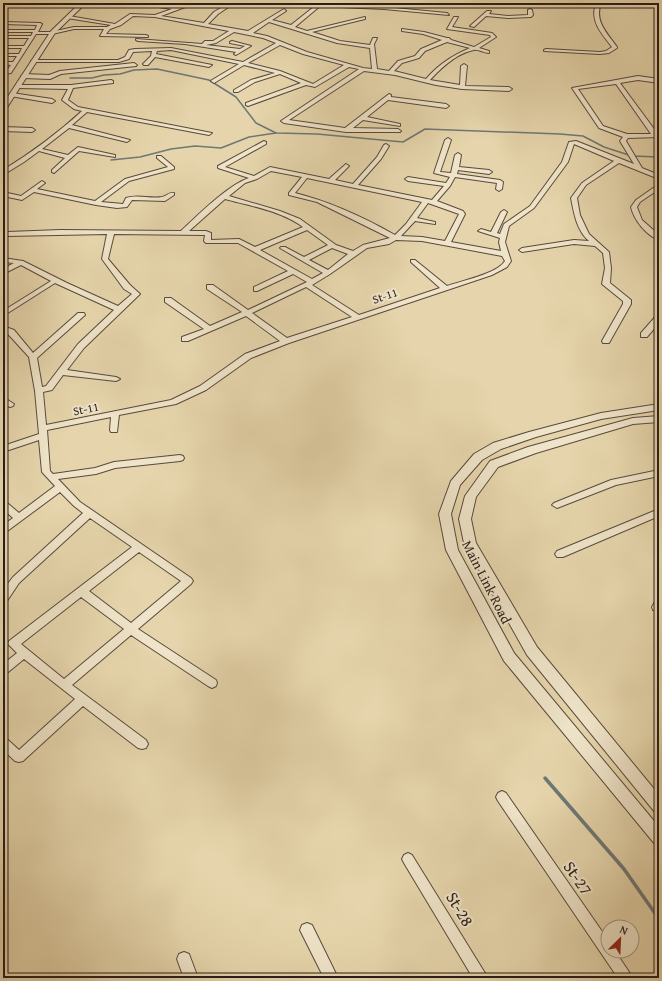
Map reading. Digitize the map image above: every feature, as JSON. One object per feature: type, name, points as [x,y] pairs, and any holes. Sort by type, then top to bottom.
[{"type":"street","points":[[3,108],[53,32],[83,3]]},
{"type":"street","points":[[147,3],[146,4],[178,8]]},
{"type":"street","points":[[155,16],[194,3]]},
{"type":"street","points":[[206,24],[216,13],[228,5],[218,3]]},
{"type":"street","points":[[408,3],[424,4]]},
{"type":"street","points":[[402,16],[413,10],[415,3]]},
{"type":"street","points":[[464,3],[476,6],[487,3]]},
{"type":"street","points":[[536,3],[548,3]]},
{"type":"street","points":[[546,50],[600,53],[607,52],[615,47],[607,38],[598,22],[596,16],[598,5],[578,3]]},
{"type":"street","points":[[292,27],[318,6],[317,4],[413,10],[447,14]]},
{"type":"street","points":[[249,33],[284,10]]},
{"type":"street","points":[[472,26],[491,10]]},
{"type":"street","points":[[486,15],[508,17],[527,16],[531,15],[530,10]]},
{"type":"street","points":[[3,37],[53,32],[74,28],[108,28],[118,25],[132,15],[155,16],[206,24],[249,33],[279,42],[305,53],[363,69],[391,72],[427,81],[462,87],[509,89]]},
{"type":"street","points":[[69,17],[118,25]]},
{"type":"street","points":[[307,32],[363,18]]},
{"type":"street","points":[[427,81],[436,70],[453,57],[475,48],[494,37],[494,34],[449,28],[456,18]]},
{"type":"street","points":[[270,20],[345,43],[372,48]]},
{"type":"street","points":[[3,23],[40,24],[8,72],[3,72]]},
{"type":"street","points":[[452,24],[499,30]]},
{"type":"street","points":[[108,28],[102,35],[130,35],[171,38]]},
{"type":"street","points":[[202,46],[233,30]]},
{"type":"street","points":[[404,30],[448,39],[487,52]]},
{"type":"street","points":[[3,31],[34,34]]},
{"type":"street","points":[[213,36],[220,37]]},
{"type":"street","points":[[375,39],[372,48],[375,70]]},
{"type":"street","points":[[391,72],[401,62],[418,57],[423,50],[448,39]]},
{"type":"street","points":[[138,40],[241,51]]},
{"type":"street","points":[[228,60],[249,46],[232,42]]},
{"type":"street","points":[[214,81],[279,42]]},
{"type":"street","points":[[3,47],[25,48]]},
{"type":"street","points":[[33,61],[119,61],[127,58],[131,51],[135,50],[156,48],[171,49],[228,60],[279,73],[313,86],[348,64]]},
{"type":"street","points":[[146,64],[156,48]]},
{"type":"street","points":[[3,55],[20,55]]},
{"type":"street","points":[[153,55],[208,65]]},
{"type":"street","points":[[3,63],[14,64]]},
{"type":"street","points":[[24,76],[50,76],[60,73],[134,65]]},
{"type":"street","points":[[462,87],[464,66]]},
{"type":"street","points":[[361,118],[398,128],[342,130],[284,121],[363,69]]},
{"type":"street","points":[[236,91],[253,81],[279,73]]},
{"type":"street","points":[[657,135],[626,136],[601,127],[575,88],[638,78],[659,81]]},
{"type":"street","points":[[18,86],[71,87],[111,82]]},
{"type":"street","points":[[617,82],[657,135]]},
{"type":"street","points":[[248,104],[306,83]]},
{"type":"street","points":[[71,87],[65,100],[72,106],[106,111],[209,133]]},
{"type":"street","points":[[3,94],[52,101]]},
{"type":"street","points":[[348,129],[388,97],[446,106]]},
{"type":"street","points":[[3,173],[17,165],[37,150],[87,109]]},
{"type":"street","points":[[68,126],[127,140]]},
{"type":"street","points":[[3,129],[32,130]]},
{"type":"street","points":[[626,136],[623,143],[640,170]]},
{"type":"street","points":[[448,140],[437,173],[489,172]]},
{"type":"street","points":[[481,231],[503,237],[506,225],[532,207],[565,162],[571,143],[578,142],[618,161],[659,177]]},
{"type":"street","points":[[255,178],[220,167],[264,143]]},
{"type":"street","points":[[354,186],[379,158],[386,146]]},
{"type":"street","points":[[54,171],[78,149],[113,156]]},
{"type":"street","points":[[37,150],[69,157]]},
{"type":"street","points":[[185,339],[248,313],[328,273],[362,248],[384,243],[395,238],[448,185],[454,172],[458,155]]},
{"type":"street","points":[[96,203],[127,180],[172,168],[159,157]]},
{"type":"street","points":[[606,341],[627,304],[627,300],[606,284],[608,268],[606,252],[586,235],[578,215],[574,198],[584,184],[618,161]]},
{"type":"street","points":[[331,181],[346,166]]},
{"type":"street","points":[[184,232],[210,208],[244,182],[255,178],[270,169],[430,202],[461,212],[462,214],[447,243]]},
{"type":"street","points":[[454,172],[500,182],[499,189]]},
{"type":"street","points":[[306,176],[290,194],[319,201],[395,238],[422,239],[504,254]]},
{"type":"street","points":[[408,179],[448,185]]},
{"type":"street","points":[[3,194],[22,198],[42,183]]},
{"type":"street","points":[[659,186],[638,201],[634,207],[635,215],[642,224],[659,238]]},
{"type":"street","points":[[32,190],[96,203],[125,206],[128,199],[131,198],[166,199],[172,194]]},
{"type":"street","points":[[225,197],[278,212],[298,220],[332,245],[353,254]]},
{"type":"street","points":[[493,234],[504,212]]},
{"type":"street","points":[[413,219],[434,223]]},
{"type":"street","points":[[255,250],[308,227]]},
{"type":"street","points":[[39,391],[49,388],[81,346],[136,294],[127,287],[105,259],[111,232]]},
{"type":"street","points":[[4,234],[111,232],[209,233],[208,242],[239,241],[293,271],[357,317]]},
{"type":"street","points":[[586,235],[522,247],[574,242],[597,244]]},
{"type":"street","name":"St-11","points":[[3,448],[43,432],[115,414],[173,402],[203,388],[248,356],[286,341],[490,274],[505,266],[508,261],[504,254],[502,242],[503,237]]},
{"type":"street","points":[[304,260],[332,245]]},
{"type":"street","points":[[283,248],[328,273]]},
{"type":"street","points":[[3,260],[21,262],[64,285],[119,309]]},
{"type":"street","points":[[413,261],[446,289]]},
{"type":"street","points":[[3,272],[18,264]]},
{"type":"street","points":[[257,289],[293,271]]},
{"type":"street","points":[[3,314],[52,283]]},
{"type":"street","points":[[210,287],[286,341]]},
{"type":"street","points":[[168,300],[209,329]]},
{"type":"street","points":[[33,356],[82,315]]},
{"type":"street","points":[[644,335],[659,318]]},
{"type":"street","points":[[3,328],[11,332],[33,356],[39,391],[46,472],[77,504],[188,581],[64,685]]},
{"type":"street","points":[[61,372],[116,379]]},
{"type":"street","name":"Main Link Road","points":[[659,407],[602,416],[533,434],[497,446],[478,457],[455,484],[445,514],[452,550],[509,657],[659,838]]},
{"type":"street","points":[[114,430],[115,414]]},
{"type":"street","name":"Main Link Road","points":[[659,419],[633,422],[576,437],[532,450],[494,464],[470,496],[465,520],[470,543],[532,651],[659,806]]},
{"type":"street","points":[[51,477],[96,471],[114,465],[180,458]]},
{"type":"street","points":[[557,505],[614,482],[659,473]]},
{"type":"street","points":[[3,530],[60,487]]},
{"type":"street","points":[[3,504],[19,518]]},
{"type":"street","points":[[560,554],[659,512]]},
{"type":"street","points":[[3,598],[16,580],[89,513]]},
{"type":"street","points":[[139,547],[13,644],[142,744]]},
{"type":"street","points":[[82,591],[131,629],[212,683]]},
{"type":"street","points":[[3,670],[24,653]]},
{"type":"street","points":[[3,743],[19,757],[83,699]]},
{"type":"street","name":"St-27","points":[[502,797],[626,978]]},
{"type":"street","name":"St-28","points":[[408,859],[481,978]]},
{"type":"street","points":[[307,930],[331,978]]},
{"type":"street","points":[[184,959],[191,978]]},
{"type":"waterway","points":[[70,78],[92,78],[104,75],[120,74],[134,70],[157,69],[209,80],[236,97],[256,123],[276,133]]},
{"type":"waterway","points":[[276,133],[317,134],[403,142],[425,129],[560,134],[583,136],[604,147],[632,156],[659,157]]},
{"type":"waterway","points":[[111,160],[140,157],[171,149],[195,146],[221,148],[249,137],[276,133]]},
{"type":"waterway","points":[[545,778],[624,869],[659,919]]}]
